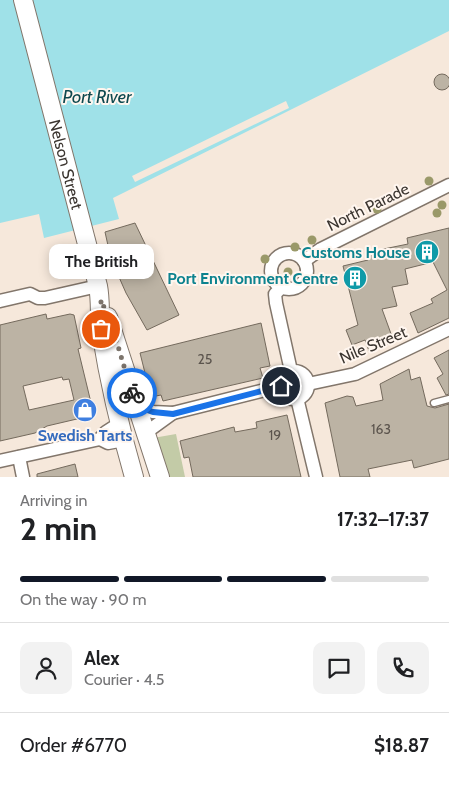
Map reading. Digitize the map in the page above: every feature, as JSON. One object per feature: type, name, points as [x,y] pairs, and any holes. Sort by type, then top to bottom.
[{"type":"main road","name":"Nelson Street","points":[[23,0],[99,293],[112,326],[136,406],[131,434],[129,472]]},
{"type":"main road","name":"Nelson Street","points":[[99,293],[101,329],[131,434],[158,476]]},
{"type":"street","name":"North Parade","points":[[304,261],[321,249],[449,185]]},
{"type":"street","points":[[434,193],[449,191]]},
{"type":"street","points":[[288,253],[294,254],[304,261],[307,272],[303,283],[293,289],[281,288],[276,284],[271,274],[272,263],[276,258],[288,253]]},
{"type":"street","points":[[281,288],[276,294],[276,303],[292,371]]},
{"type":"street","points":[[0,301],[30,294],[38,298],[46,298],[99,293]]},
{"type":"street","name":"Nile Street","points":[[308,384],[355,374],[449,329]]},
{"type":"street","points":[[292,371],[302,374],[308,384],[305,394],[297,398],[286,395],[281,386],[282,378],[292,371]]},
{"type":"street","points":[[0,461],[100,439],[108,443],[173,414],[281,386]]},
{"type":"street","points":[[297,398],[316,477]]},
{"type":"street","points":[[136,406],[153,412],[173,414]]},
{"type":"street","points":[[19,457],[23,477]]},
{"type":"lane","points":[[434,403],[449,399]]},
{"type":"green space","points":[[176,434],[185,477],[167,477],[153,438]]},
{"type":"water","name":"Port River","points":[[0,0],[449,0],[449,31],[113,198],[119,219],[44,238],[39,214],[0,223]]},
{"type":"pier","points":[[286,101],[289,108],[135,182],[132,176]]},
{"type":"building","points":[[442,74],[448,76],[450,82],[448,88],[442,90],[436,88],[434,82],[436,76]]},
{"type":"building","points":[[135,223],[179,315],[147,330],[126,293],[111,259],[105,232]]},
{"type":"building","points":[[449,228],[449,318],[418,333],[410,313],[433,303],[431,299],[447,290],[433,262],[405,269],[408,284],[392,287],[397,306],[382,309],[394,342],[369,351],[365,340],[352,345],[346,330],[358,325],[343,266],[368,260],[367,255],[374,253],[374,251],[408,244],[407,238]]},
{"type":"building","points":[[46,314],[47,319],[70,314],[74,315],[81,348],[78,349],[94,415],[47,426],[35,433],[0,441],[0,325]],"holes":[[[62,377],[63,380],[69,379],[74,400],[29,410],[23,386]]]},
{"type":"building","points":[[261,323],[270,366],[260,368],[263,378],[163,401],[161,395],[151,397],[140,353]]},
{"type":"building","points":[[449,350],[449,394],[446,395],[437,378],[443,374],[434,358]]},
{"type":"building","points":[[409,369],[411,380],[420,377],[427,406],[435,408],[449,404],[449,459],[414,468],[412,460],[368,469],[370,477],[340,477],[325,403],[347,396],[353,397],[356,406],[383,400],[380,384]]},
{"type":"building","points":[[287,415],[301,477],[193,477],[189,457],[184,458],[180,441],[234,427],[235,432],[257,428],[256,422]]},
{"type":"building","points":[[75,464],[78,477],[37,477],[37,474]]},
{"type":"way so far","points":[[101,329],[101,300],[112,326],[132,393]]},
{"type":"place","name":"Customs House","points":[[427,252]]},
{"type":"place","name":"Port Environment Centre","points":[[355,278]]},
{"type":"place","name":"The British","points":[[101,329]]},
{"type":"place","name":"Swedish Tarts","points":[[85,410]]},
{"type":"route","points":[[132,393],[136,406],[153,412],[173,414],[281,386]]}]
